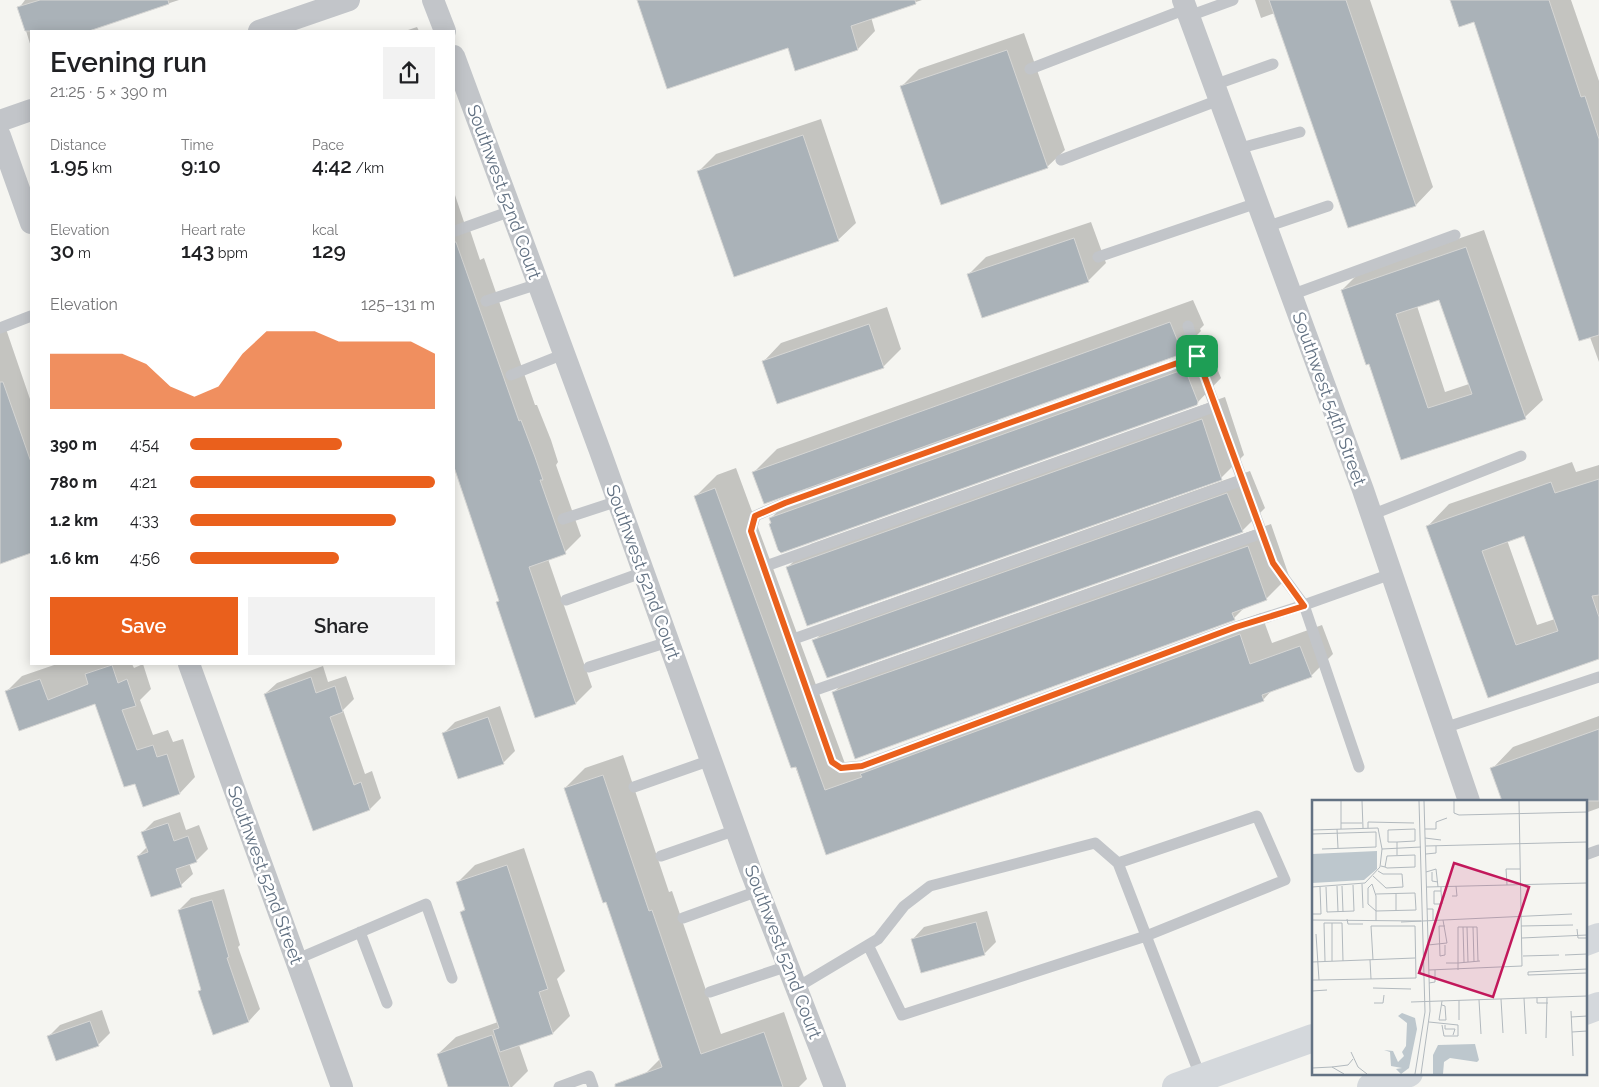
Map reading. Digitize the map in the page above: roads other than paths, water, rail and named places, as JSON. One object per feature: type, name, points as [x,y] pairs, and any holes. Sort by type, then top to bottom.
[{"type":"main road","points":[[1586,942],[1599,937]]},
{"type":"main road","points":[[1586,1011],[1599,1006]]},
{"type":"main road","points":[[1188,1083],[1312,1038]]},
{"type":"main road","points":[[1371,1087],[1406,1074]]},
{"type":"street","points":[[262,30],[349,0]]},
{"type":"street","points":[[433,0],[445,30]]},
{"type":"street","name":"Southwest 54th Street","points":[[1186,8],[1371,515],[1469,800]]},
{"type":"street","name":"Southwest 52nd Court","points":[[455,59],[644,572],[758,891],[835,1087]]},
{"type":"street","points":[[0,121],[30,110]]},
{"type":"street","points":[[0,136],[30,221]]},
{"type":"street","name":"Southwest 52nd Street","points":[[189,665],[342,1087]]},
{"type":"lane","points":[[1030,70],[1186,8],[1233,0]]},
{"type":"lane","points":[[1061,160],[1217,93],[1273,64]]},
{"type":"lane","points":[[1237,149],[1300,132]]},
{"type":"lane","points":[[1098,257],[1257,203]]},
{"type":"lane","points":[[1266,227],[1328,206]]},
{"type":"lane","points":[[455,231],[511,211]]},
{"type":"lane","points":[[1291,295],[1455,235]]},
{"type":"lane","points":[[486,301],[538,284]]},
{"type":"lane","points":[[0,328],[30,316]]},
{"type":"lane","points":[[1188,326],[1197,356],[1273,563],[1304,606],[1359,767]]},
{"type":"lane","points":[[511,375],[564,354]]},
{"type":"lane","points":[[1197,356],[804,496],[755,516],[751,531],[832,762],[841,768],[862,766],[1226,631],[1304,606],[1391,574]]},
{"type":"lane","points":[[763,567],[1216,406]]},
{"type":"lane","points":[[1371,515],[1521,456]]},
{"type":"lane","points":[[788,640],[1243,480]]},
{"type":"lane","points":[[563,519],[618,501]]},
{"type":"lane","points":[[807,693],[1262,533]]},
{"type":"lane","points":[[566,600],[644,572]]},
{"type":"lane","points":[[590,667],[668,642]]},
{"type":"lane","points":[[1444,728],[1599,677]]},
{"type":"lane","points":[[634,787],[711,760]]},
{"type":"lane","points":[[868,945],[902,1015],[1146,936],[1284,880],[1257,816],[1118,863]]},
{"type":"lane","points":[[661,856],[736,830]]},
{"type":"lane","points":[[796,988],[878,939],[904,906],[930,886],[1095,843],[1118,863],[1146,936],[1188,1083]]},
{"type":"lane","points":[[1586,855],[1599,850]]},
{"type":"lane","points":[[683,918],[758,891]]},
{"type":"lane","points":[[295,960],[426,904],[452,978]]},
{"type":"lane","points":[[360,932],[387,1003]]},
{"type":"lane","points":[[710,992],[788,966]]},
{"type":"lane","points":[[559,1087],[589,1076],[593,1087]]}]
